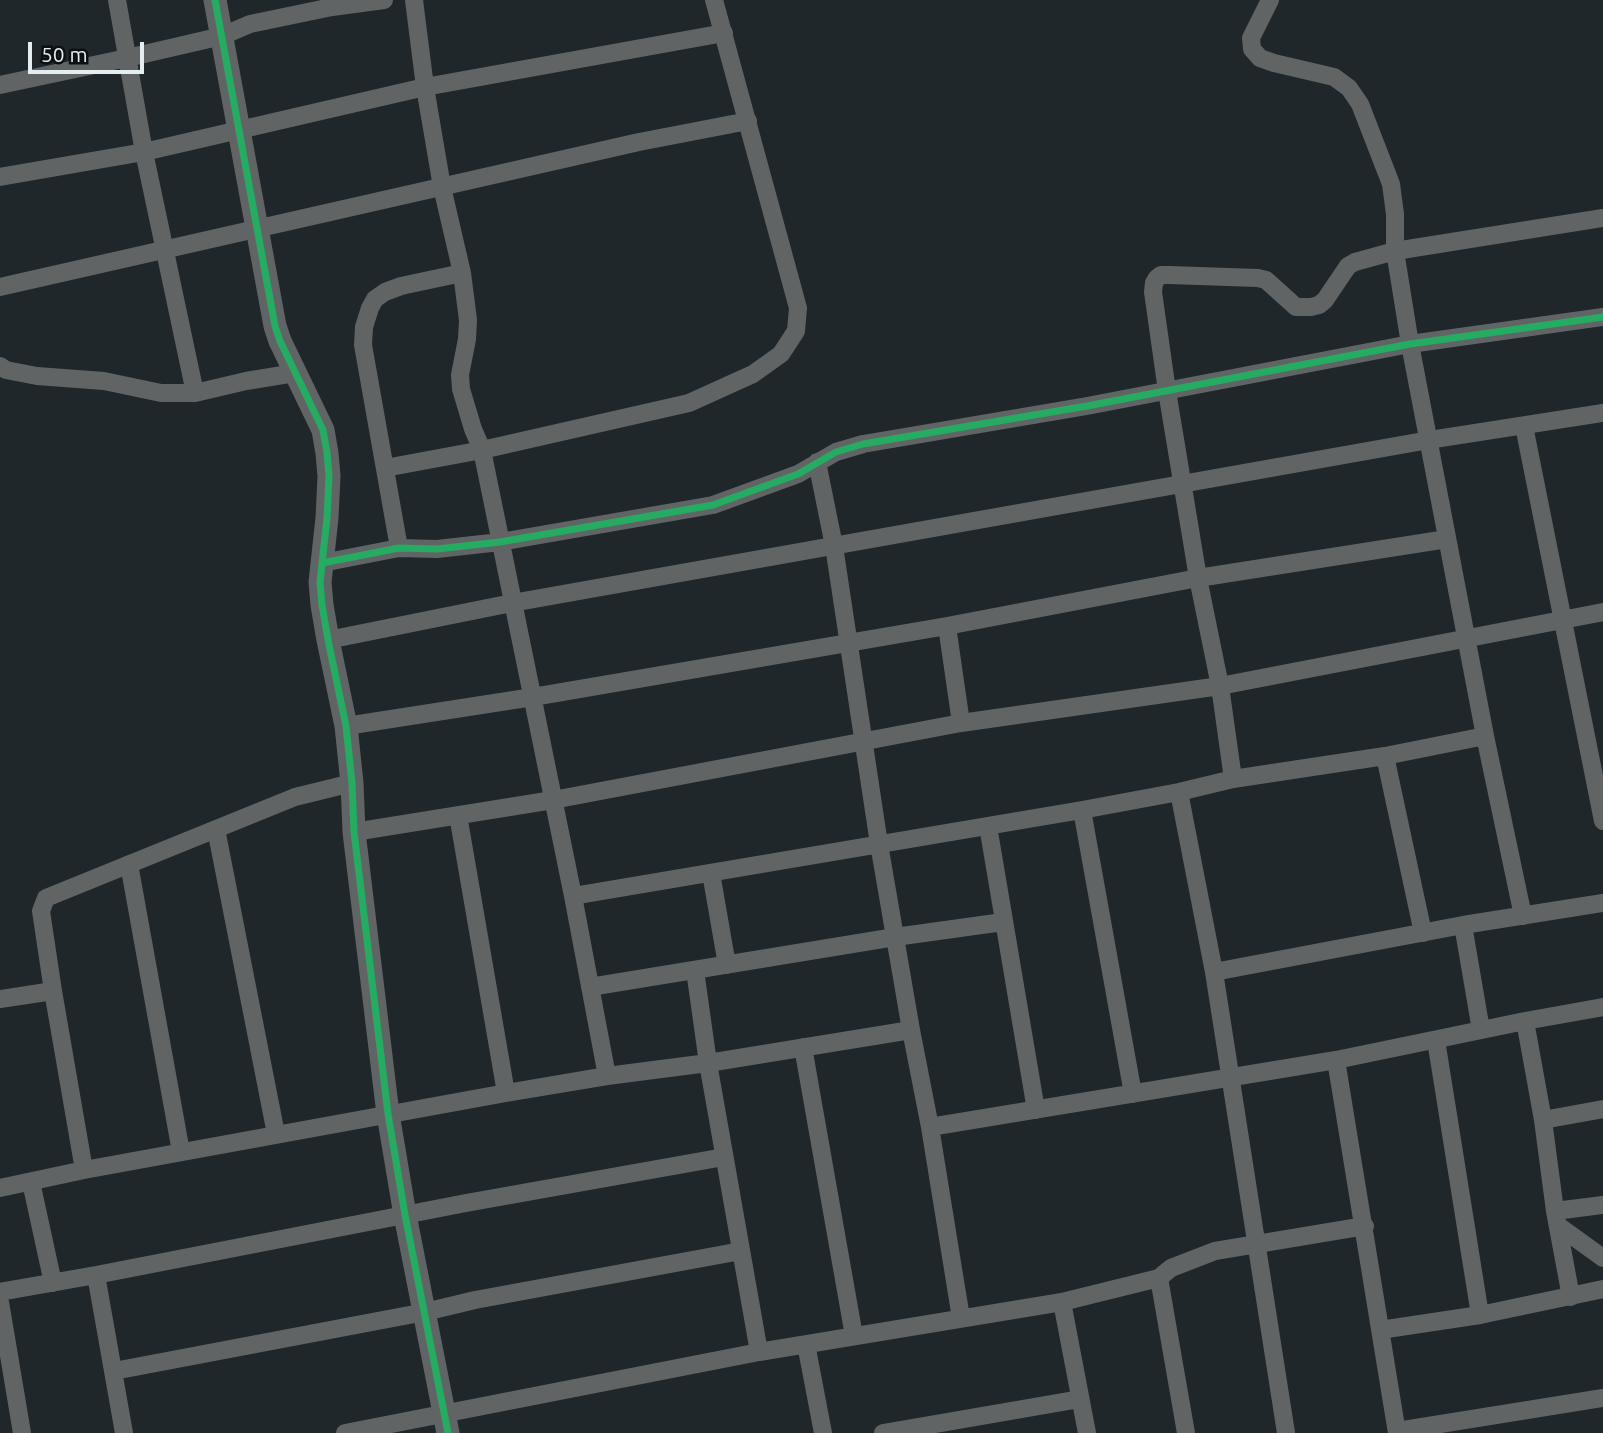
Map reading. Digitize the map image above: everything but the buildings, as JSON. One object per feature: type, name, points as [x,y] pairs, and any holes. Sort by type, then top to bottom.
[{"type":"street","points":[[117,0],[144,152],[195,393]]},
{"type":"street","points":[[215,0],[275,326],[323,430],[327,453],[327,518],[320,582],[328,640],[346,726],[354,832],[388,1114],[446,1423]]},
{"type":"street","points":[[0,85],[222,36],[250,24],[332,7],[384,0]]},
{"type":"street","points":[[414,0],[425,87],[468,320],[460,375],[461,389],[472,429],[482,450],[607,1076]]},
{"type":"street","points":[[385,468],[482,450],[689,402],[753,374],[781,354],[796,331],[798,308],[714,0]]},
{"type":"street","points":[[1270,0],[1251,38],[1252,49],[1260,58],[1334,77],[1349,88],[1360,104],[1391,184],[1395,214],[1395,251],[1410,344],[1485,736],[1523,916]]},
{"type":"street","points":[[0,177],[144,152],[425,87],[724,33]]},
{"type":"street","points":[[0,287],[639,142],[748,121]]},
{"type":"street","points":[[1233,779],[1220,685],[1198,578],[1167,391],[1153,292],[1154,282],[1161,275],[1258,278],[1266,280],[1296,307],[1311,307],[1325,300],[1348,265],[1355,262],[1395,251],[1603,218]]},
{"type":"street","points":[[399,548],[363,345],[364,327],[375,299],[385,292],[461,273]]},
{"type":"street","points":[[322,563],[399,548],[424,550],[500,542],[713,505],[798,474],[836,452],[863,444],[1087,406],[1410,344],[1603,317]]},
{"type":"street","points":[[0,366],[6,370],[37,376],[104,381],[161,393],[195,393],[295,373]]},
{"type":"street","points":[[328,640],[512,603],[1429,440],[1603,413]]},
{"type":"street","points":[[1524,426],[1603,821]]},
{"type":"street","points":[[817,462],[834,547],[879,844],[961,1318]]},
{"type":"street","points":[[346,726],[947,626],[1198,578],[1447,539]]},
{"type":"street","points":[[354,832],[553,800],[961,723],[1220,685],[1603,612]]},
{"type":"street","points":[[947,626],[961,723]]},
{"type":"street","points":[[573,896],[1082,810],[1233,779],[1385,756],[1485,736]]},
{"type":"street","points":[[1385,756],[1423,933]]},
{"type":"street","points":[[84,1170],[53,990],[41,911],[43,902],[54,894],[295,797],[352,783]]},
{"type":"street","points":[[1179,792],[1214,972],[1286,1433]]},
{"type":"street","points":[[1082,810],[1133,1094]]},
{"type":"street","points":[[458,816],[506,1093]]},
{"type":"street","points":[[988,826],[1036,1110]]},
{"type":"street","points":[[216,829],[276,1135]]},
{"type":"street","points":[[129,864],[181,1152]]},
{"type":"street","points":[[711,873],[727,965]]},
{"type":"street","points":[[1214,972],[1463,925],[1603,903]]},
{"type":"street","points":[[590,987],[1003,922]]},
{"type":"street","points":[[1463,925],[1481,1030]]},
{"type":"street","points":[[695,970],[708,1063],[759,1352]]},
{"type":"street","points":[[0,999],[53,990]]},
{"type":"street","points":[[930,1127],[1230,1079],[1603,1007]]},
{"type":"street","points":[[1525,1021],[1544,1120],[1571,1297]]},
{"type":"street","points":[[0,1188],[84,1170],[506,1093],[911,1030]]},
{"type":"street","points":[[1436,1040],[1480,1315]]},
{"type":"street","points":[[803,1047],[854,1336]]},
{"type":"street","points":[[1336,1060],[1397,1432],[1603,1398]]},
{"type":"street","points":[[1544,1120],[1603,1109]]},
{"type":"street","points":[[0,1292],[498,1197],[724,1157]]},
{"type":"street","points":[[31,1182],[53,1283]]},
{"type":"street","points":[[1558,1219],[1603,1205]]},
{"type":"street","points":[[1558,1219],[1603,1258]]},
{"type":"street","points":[[345,1433],[446,1423],[759,1352],[1062,1302],[1159,1278],[1171,1268],[1215,1251],[1365,1226]]},
{"type":"street","points":[[114,1371],[741,1251]]},
{"type":"street","points":[[96,1275],[124,1433]]},
{"type":"street","points":[[1159,1278],[1186,1433]]},
{"type":"street","points":[[1380,1330],[1480,1315],[1603,1289]]},
{"type":"street","points":[[0,1302],[22,1433]]},
{"type":"street","points":[[1062,1302],[1087,1433]]},
{"type":"street","points":[[806,1344],[822,1433]]},
{"type":"street","points":[[883,1433],[954,1427],[1080,1399]]},
{"type":"cycle path","points":[[215,0],[275,326],[323,430],[327,453],[329,476],[320,582],[322,605],[346,726],[354,832],[388,1114],[448,1433]]},
{"type":"cycle path","points":[[322,563],[399,548],[437,549],[500,542],[713,505],[798,474],[836,452],[863,444],[1087,406],[1410,344],[1603,317]]}]
